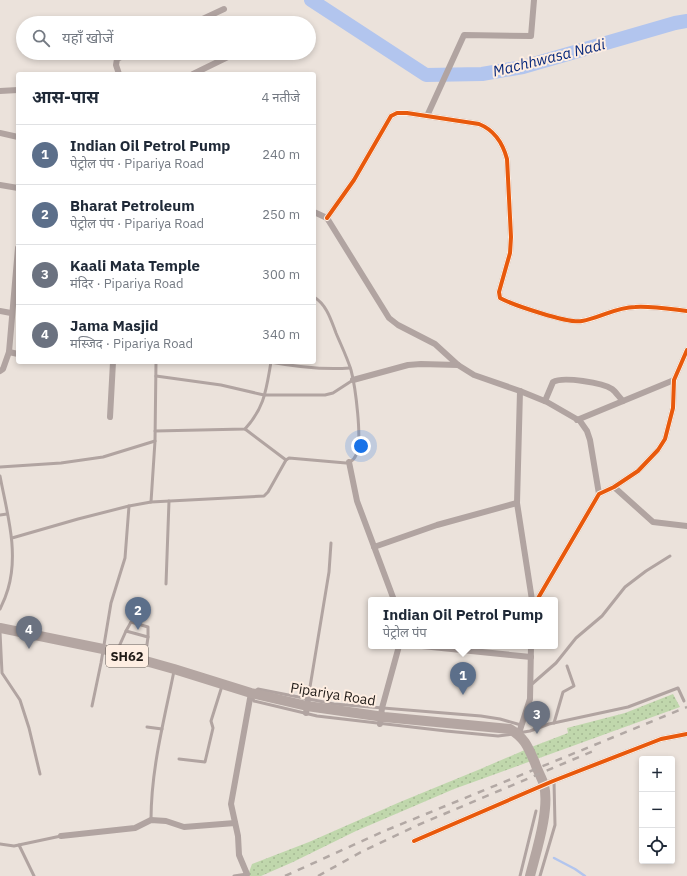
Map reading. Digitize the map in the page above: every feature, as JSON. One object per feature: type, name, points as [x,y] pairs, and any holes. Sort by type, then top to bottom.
[{"type":"main road","name":"Pipariya Road","points":[[0,628],[103,649],[250,693],[307,706],[380,716],[510,729],[518,734],[527,745],[544,786],[545,802],[541,829],[530,876]]},
{"type":"street","points":[[426,116],[464,35],[532,36],[534,0]]},
{"type":"street","points":[[209,16],[224,9]]},
{"type":"street","points":[[117,60],[116,65],[118,72]]},
{"type":"street","points":[[197,72],[222,60]]},
{"type":"street","points":[[0,91],[16,90]]},
{"type":"street","points":[[327,218],[354,180],[391,116],[397,113],[402,113],[484,126],[498,139],[504,148],[507,159],[511,237],[510,253],[499,292],[500,298],[571,322],[581,322],[620,308],[635,306],[687,311]]},
{"type":"street","points":[[0,134],[16,137]]},
{"type":"street","points":[[0,185],[16,188]]},
{"type":"street","points":[[316,213],[327,218],[389,318],[398,325],[435,344],[458,365],[474,375],[545,401],[577,420],[584,426],[590,440],[599,494]]},
{"type":"street","points":[[0,371],[3,369],[9,352],[16,267]]},
{"type":"street","points":[[0,311],[11,313]]},
{"type":"street","points":[[538,597],[599,494],[614,487],[638,471],[658,450],[665,439],[673,408],[674,380],[687,350]]},
{"type":"street","points":[[9,352],[16,354]]},
{"type":"street","points":[[110,417],[113,364]]},
{"type":"street","points":[[353,380],[408,365],[458,365]]},
{"type":"street","points":[[545,401],[553,382],[558,380],[568,380],[608,387],[614,391],[622,401]]},
{"type":"street","points":[[577,420],[674,380]]},
{"type":"street","points":[[520,391],[517,502],[532,597]]},
{"type":"street","points":[[349,462],[357,501],[393,597]]},
{"type":"street","points":[[614,487],[653,522],[687,526]]},
{"type":"street","points":[[374,547],[437,525],[517,502]]},
{"type":"street","points":[[380,724],[382,708],[398,649]]},
{"type":"street","points":[[452,649],[531,657]]},
{"type":"street","points":[[519,733],[530,699],[532,649]]},
{"type":"street","points":[[247,874],[239,855],[238,836],[231,804],[250,693]]},
{"type":"street","points":[[306,713],[308,699]]},
{"type":"street","points":[[414,841],[554,781],[661,739],[687,734]]},
{"type":"street","points":[[61,836],[135,828],[151,820],[166,821],[184,827],[235,823]]},
{"type":"lane","points":[[12,538],[38,529],[129,506],[151,502],[169,502],[222,497],[264,496],[268,492],[286,460],[289,458],[349,462],[353,459],[357,455],[358,449],[358,413],[353,380],[350,368],[326,310],[316,299]]},
{"type":"lane","points":[[151,502],[155,441],[156,364]]},
{"type":"lane","points":[[245,429],[261,408],[270,364]]},
{"type":"lane","points":[[281,364],[298,367],[330,369],[350,368]]},
{"type":"lane","points":[[156,376],[221,385],[264,395],[325,395],[333,393],[353,380]]},
{"type":"lane","points":[[155,430],[245,429],[286,460]]},
{"type":"lane","points":[[0,467],[61,463],[103,456],[155,441]]},
{"type":"lane","points":[[0,476],[13,546],[10,582],[0,609]]},
{"type":"lane","points":[[166,584],[169,502]]},
{"type":"lane","points":[[92,706],[111,604],[125,558],[129,506]]},
{"type":"lane","points":[[0,515],[7,514]]},
{"type":"lane","points":[[308,699],[329,572],[331,543]]},
{"type":"lane","points":[[530,685],[556,663],[576,638],[602,616],[626,587],[646,571],[670,556]]},
{"type":"lane","points":[[116,653],[130,622],[136,623],[148,627],[144,661]]},
{"type":"lane","points":[[126,631],[148,637]]},
{"type":"lane","points":[[0,632],[2,673],[20,700],[30,728],[40,774]]},
{"type":"lane","points":[[554,723],[563,692],[574,686],[567,666]]},
{"type":"lane","points":[[151,820],[151,794],[154,767],[174,669]]},
{"type":"lane","points":[[179,759],[205,762],[213,728],[211,721],[223,685]]},
{"type":"lane","points":[[521,725],[500,719],[481,716],[334,704],[258,689],[250,693],[254,701],[316,716],[498,736],[530,731],[554,723],[628,707],[678,688],[684,700]]},
{"type":"lane","points":[[147,727],[162,729]]},
{"type":"lane","points":[[540,876],[555,826],[554,781]]},
{"type":"lane","points":[[520,876],[536,811]]},
{"type":"lane","points":[[0,844],[19,846],[61,836]]},
{"type":"lane","points":[[19,846],[34,876]]},
{"type":"lane","points":[[234,876],[247,874]]},
{"type":"green space","points":[[673,694],[680,707],[454,789],[356,831],[261,876],[244,876],[248,875],[252,864],[309,842],[400,802],[568,733],[567,728],[625,713]]},
{"type":"waterway","name":"Machhwasa Nadi","points":[[311,0],[426,75],[482,74],[523,67],[675,23],[687,21]]},
{"type":"waterway","points":[[554,858],[585,876]]},
{"type":"railway","points":[[285,876],[382,832],[687,707]]},
{"type":"railway","points":[[318,876],[363,851],[418,825],[598,749]]},
{"type":"cycle path","points":[[327,218],[354,180],[391,116],[397,113],[407,113],[479,124],[489,130],[497,138],[507,159],[511,237],[510,253],[499,292],[500,298],[541,313],[575,321],[589,320],[628,307],[654,307],[687,311]]},
{"type":"cycle path","points":[[539,597],[599,494],[614,487],[638,471],[658,450],[665,439],[673,408],[674,380],[687,350]]},
{"type":"cycle path","points":[[414,841],[553,781],[661,739],[687,734]]},
{"type":"place","name":"Bharat Petroleum","points":[[138,630]]},
{"type":"place","name":"Jama Masjid","points":[[29,649]]},
{"type":"place","name":"Indian Oil Petrol Pump","points":[[463,695]]},
{"type":"place","name":"Kaali Mata Temple","points":[[537,734]]}]
